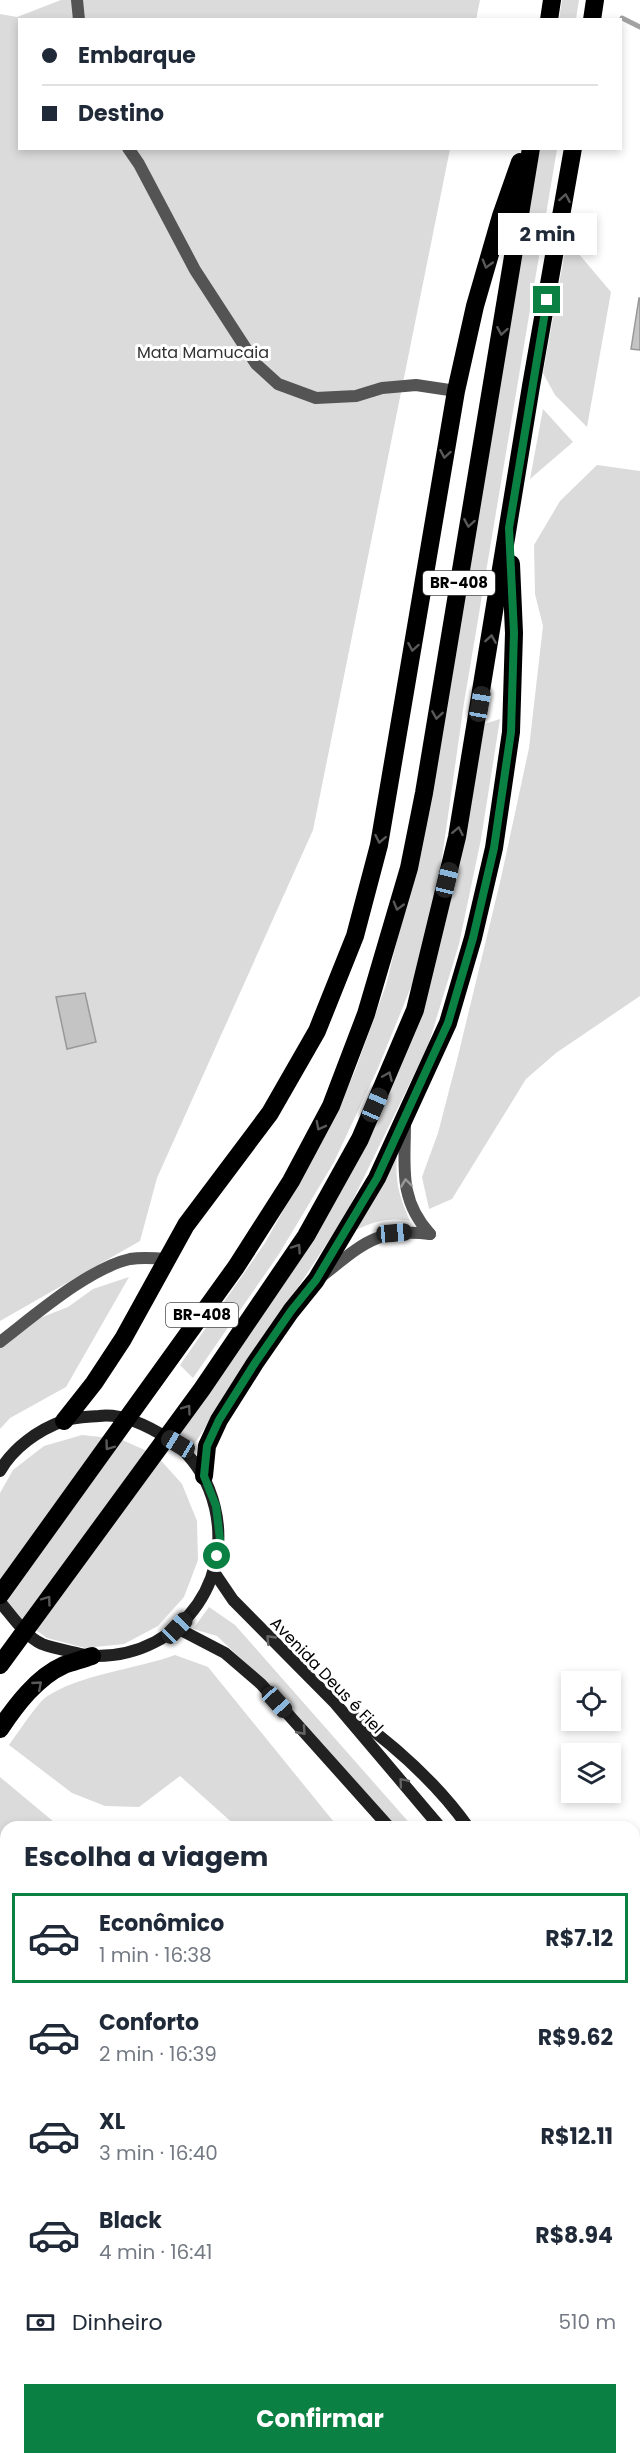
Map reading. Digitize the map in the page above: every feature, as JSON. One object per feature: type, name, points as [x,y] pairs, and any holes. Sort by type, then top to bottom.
[{"type":"highway","points":[[549,18],[552,0]]},
{"type":"highway","points":[[592,18],[595,0]]},
{"type":"highway","points":[[64,1420],[94,1383],[123,1339],[186,1225],[270,1113],[316,1031],[355,936],[379,844],[456,392],[478,295],[501,216],[524,150]]},
{"type":"highway","name":"BR-408","points":[[0,1595],[236,1267],[291,1181],[331,1106],[366,1014],[409,868],[424,794],[531,150]]},
{"type":"highway","name":"BR-408","points":[[0,1665],[202,1389],[306,1236],[360,1139],[415,1010],[457,837],[573,150]]},
{"type":"highway","points":[[204,1476],[207,1446],[219,1420],[267,1346],[316,1280],[377,1178],[448,1023],[473,938],[494,848],[511,732],[514,633],[509,528]]},
{"type":"highway","points":[[0,1729],[20,1702],[40,1682],[63,1666],[92,1656]]},
{"type":"main road","points":[[0,1472],[6,1461],[32,1436],[64,1420],[104,1415],[144,1424],[178,1444],[204,1476],[216,1506],[220,1540],[214,1572],[193,1612],[177,1628],[137,1651],[115,1656],[92,1656],[40,1643],[0,1602]]},
{"type":"main road","name":"Avenida Deus é Fiel","points":[[214,1572],[233,1600],[335,1703],[435,1821]]},
{"type":"main road","points":[[177,1628],[225,1653],[261,1684],[384,1821]]},
{"type":"main road","points":[[335,1703],[368,1726],[432,1783],[463,1821]]},
{"type":"street","points":[[77,0],[79,18]]},
{"type":"street","points":[[129,150],[195,270],[256,364],[278,384],[316,398],[356,396],[382,388],[416,385],[456,392]]},
{"type":"street","points":[[316,1280],[355,1250],[383,1234],[406,1232],[430,1234],[413,1212],[407,1192],[404,1164],[405,1119]]},
{"type":"street","points":[[0,1342],[63,1293],[111,1265],[130,1259],[167,1259]]},
{"type":"green space","name":"Mata Mamucaia","points":[[61,0],[480,0],[476,18],[18,18],[18,150],[450,150],[313,830],[157,1178],[140,1241],[0,1321],[0,14],[17,17]]},
{"type":"green space","points":[[562,0],[579,0],[576,18],[559,18]]},
{"type":"green space","points":[[539,150],[557,150],[464,703],[439,879],[413,982],[378,1068],[334,1162],[279,1254],[193,1378],[180,1365],[265,1243],[327,1132],[355,1071],[386,985],[414,872]]},
{"type":"green space","points":[[567,240],[611,292],[587,427],[555,395],[543,373]]},
{"type":"green space","points":[[543,409],[573,442],[530,479]]},
{"type":"green space","points":[[597,465],[640,471],[640,996],[556,1053],[526,1079],[452,1199],[429,1209],[422,1177],[438,1133],[458,1056],[501,878],[529,748],[543,626],[535,594],[534,545],[560,501]]},
{"type":"green space","points":[[500,719],[481,839],[459,944],[428,1046],[345,1216],[191,1449],[176,1434],[392,1084],[481,725]]},
{"type":"green space","points":[[397,1155],[399,1189],[410,1221],[396,1219],[383,1221],[356,1230]]},
{"type":"green space","points":[[129,1277],[66,1387],[10,1418],[0,1429],[0,1342],[22,1325],[68,1307],[93,1289]]},
{"type":"green space","points":[[82,1435],[120,1439],[156,1455],[182,1484],[197,1521],[198,1560],[184,1597],[158,1626],[124,1644],[85,1648],[47,1638],[15,1615],[0,1590],[0,1493],[13,1470],[44,1446]]},
{"type":"green space","points":[[209,1607],[235,1625],[408,1821],[389,1821],[258,1675],[217,1636],[193,1629]]},
{"type":"green space","points":[[175,1655],[208,1667],[333,1821],[230,1821],[180,1776],[139,1807],[105,1806],[72,1793],[9,1745],[42,1701],[60,1689],[92,1677]]},
{"type":"green space","points":[[0,1777],[53,1821],[0,1821]]},
{"type":"building","points":[[640,298],[640,350],[631,349]]},
{"type":"building","points":[[85,993],[96,1042],[67,1049],[56,997]]},
{"type":"waterway","points":[[622,18],[640,27]]},
{"type":"route","points":[[217,1556],[220,1540],[216,1506],[204,1476],[207,1446],[219,1420],[255,1363],[316,1280],[377,1178],[448,1023],[473,938],[494,848],[511,732],[514,633],[509,528],[547,300]]}]
